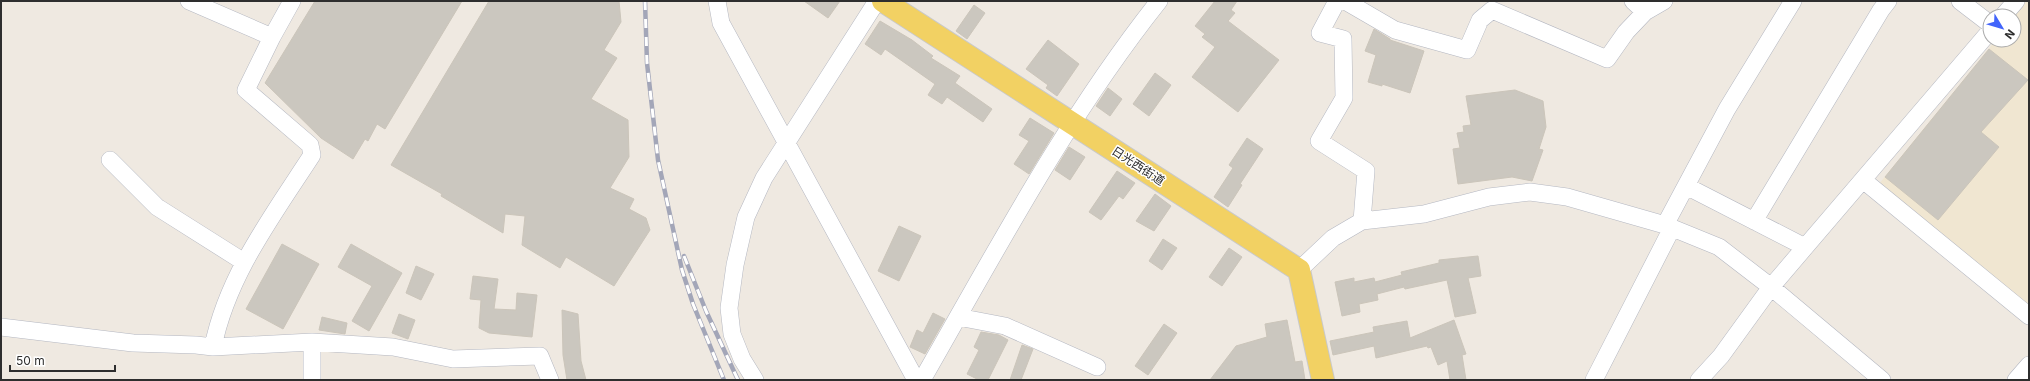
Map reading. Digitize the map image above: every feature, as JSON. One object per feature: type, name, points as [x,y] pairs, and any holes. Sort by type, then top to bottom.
[{"type":"main road","name":"日光西街道","points":[[883,1],[1299,270]]},
{"type":"main road","points":[[1299,270],[1323,380]]},
{"type":"street","points":[[190,1],[272,37]]},
{"type":"street","points":[[213,347],[218,322],[244,262],[312,155],[310,145],[246,90],[272,37],[292,1]]},
{"type":"street","points":[[717,1],[721,23],[916,380]]},
{"type":"street","points":[[755,380],[742,359],[732,334],[729,308],[746,217],[764,178],[877,1]]},
{"type":"street","points":[[922,380],[1008,228],[1072,124],[1127,43],[1159,1]]},
{"type":"street","points":[[1337,1],[1320,32],[1343,39],[1344,98],[1319,141],[1366,172],[1362,221]]},
{"type":"street","points":[[1345,1],[1395,30],[1467,50],[1480,20],[1492,10],[1607,58],[1626,32],[1639,6],[1664,1]]},
{"type":"street","points":[[1594,380],[1669,227],[1686,186],[1727,109],[1793,1]]},
{"type":"street","points":[[1754,221],[1881,10],[1888,1]]},
{"type":"street","points":[[1960,1],[1982,18]]},
{"type":"street","points":[[1699,380],[1721,356],[1771,287],[1982,40]]},
{"type":"street","points":[[110,160],[157,207],[244,262]]},
{"type":"street","points":[[1863,180],[2029,316]]},
{"type":"street","points":[[1686,186],[1805,247]]},
{"type":"street","points":[[1299,270],[1333,238],[1362,221],[1424,214],[1488,197],[1530,192],[1567,197],[1669,227],[1718,247],[1771,287],[1882,380]]},
{"type":"street","points":[[958,317],[1005,326],[1097,367]]},
{"type":"street","points":[[1,326],[134,343],[213,347],[312,342],[393,347],[454,359],[540,356],[550,380]]},
{"type":"street","points":[[312,342],[312,380]]},
{"type":"street","points":[[2016,380],[2029,365]]},
{"type":"shaded area","points":[[2026,1],[2029,1],[2029,310],[1879,184],[1990,48],[2022,48],[2022,8],[2021,8]]},
{"type":"building","points":[[315,1],[462,1],[385,129],[377,124],[368,141],[365,139],[353,159],[321,138],[265,83]]},
{"type":"building","points":[[489,1],[619,1],[621,22],[604,50],[617,58],[591,99],[628,120],[629,157],[610,188],[634,199],[629,209],[646,218],[650,230],[614,286],[566,257],[560,268],[522,245],[525,216],[505,214],[503,233],[441,196],[442,194],[391,165]]},
{"type":"building","points":[[804,1],[840,1],[828,18]]},
{"type":"building","points":[[1215,1],[1237,1],[1231,10],[1235,13],[1228,21],[1279,60],[1238,112],[1192,77],[1215,47],[1202,37],[1205,34],[1195,26]]},
{"type":"building","points":[[974,5],[985,13],[967,39],[956,31]]},
{"type":"building","points":[[880,21],[912,40],[933,56],[931,58],[960,76],[955,83],[992,109],[983,122],[947,97],[942,104],[928,95],[935,84],[885,49],[881,55],[865,44]]},
{"type":"building","points":[[1374,29],[1390,40],[1424,51],[1410,93],[1382,84],[1382,86],[1368,82],[1376,55],[1365,51]]},
{"type":"building","points":[[1048,40],[1079,64],[1057,96],[1046,88],[1048,85],[1026,69]]},
{"type":"building","points":[[1989,49],[2028,80],[1981,132],[1999,147],[1938,220],[1885,177]]},
{"type":"building","points":[[1155,73],[1171,85],[1149,116],[1133,104]]},
{"type":"building","points":[[1108,88],[1122,99],[1110,116],[1096,106]]},
{"type":"building","points":[[1515,90],[1543,101],[1546,127],[1539,149],[1543,150],[1532,181],[1512,177],[1458,184],[1453,149],[1460,148],[1457,133],[1464,132],[1463,126],[1471,125],[1466,96]]},
{"type":"building","points":[[1030,118],[1054,133],[1029,174],[1014,164],[1029,141],[1019,135]]},
{"type":"building","points":[[1247,138],[1263,149],[1240,184],[1242,185],[1228,207],[1214,197],[1233,168],[1229,165]]},
{"type":"building","points":[[1069,147],[1085,157],[1070,180],[1055,170]]},
{"type":"building","points":[[1117,171],[1135,183],[1123,199],[1119,196],[1101,220],[1089,212]]},
{"type":"building","points":[[1155,194],[1171,206],[1154,231],[1136,221]]},
{"type":"building","points":[[899,226],[921,236],[899,281],[878,271]]},
{"type":"building","points":[[1163,239],[1177,248],[1162,270],[1149,261]]},
{"type":"building","points":[[282,244],[319,264],[283,329],[246,309]]},
{"type":"building","points":[[351,244],[402,273],[369,331],[352,321],[372,286],[338,267]]},
{"type":"building","points":[[1229,248],[1242,257],[1222,286],[1209,277]]},
{"type":"building","points":[[1478,256],[1481,276],[1468,278],[1476,313],[1455,317],[1447,280],[1405,289],[1404,287],[1377,294],[1378,300],[1359,304],[1360,312],[1342,316],[1335,282],[1354,278],[1354,282],[1374,278],[1375,282],[1402,275],[1401,272],[1439,263],[1439,260]]},
{"type":"building","points":[[416,266],[434,274],[421,300],[406,293]]},
{"type":"building","points":[[473,276],[498,279],[494,309],[516,310],[517,293],[537,295],[532,337],[489,333],[479,328],[481,300],[470,299]]},
{"type":"building","points":[[562,310],[578,314],[581,361],[586,380],[567,380],[563,355]]},
{"type":"building","points":[[933,313],[945,319],[925,354],[910,347],[917,330],[923,333]]},
{"type":"building","points":[[399,314],[415,320],[408,339],[392,333]]},
{"type":"building","points":[[322,317],[347,323],[345,334],[319,330]]},
{"type":"building","points":[[1287,320],[1295,362],[1302,361],[1305,380],[1210,380],[1236,346],[1267,337],[1265,324]]},
{"type":"building","points":[[1454,320],[1466,354],[1462,355],[1466,380],[1450,380],[1447,361],[1438,365],[1431,347],[1428,348],[1427,346],[1376,358],[1374,346],[1333,355],[1330,341],[1374,332],[1373,327],[1407,321],[1410,338]]},
{"type":"building","points":[[1164,324],[1177,333],[1148,375],[1135,366]]},
{"type":"building","points":[[981,332],[999,335],[1008,340],[988,380],[979,380],[967,374],[979,350],[974,347]]},
{"type":"building","points":[[1022,345],[1033,349],[1021,380],[1010,380]]},
{"type":"railway","points":[[645,1],[647,63],[658,160],[682,270],[693,304],[724,380]]},
{"type":"railway","points":[[684,256],[706,311],[738,380]]}]
